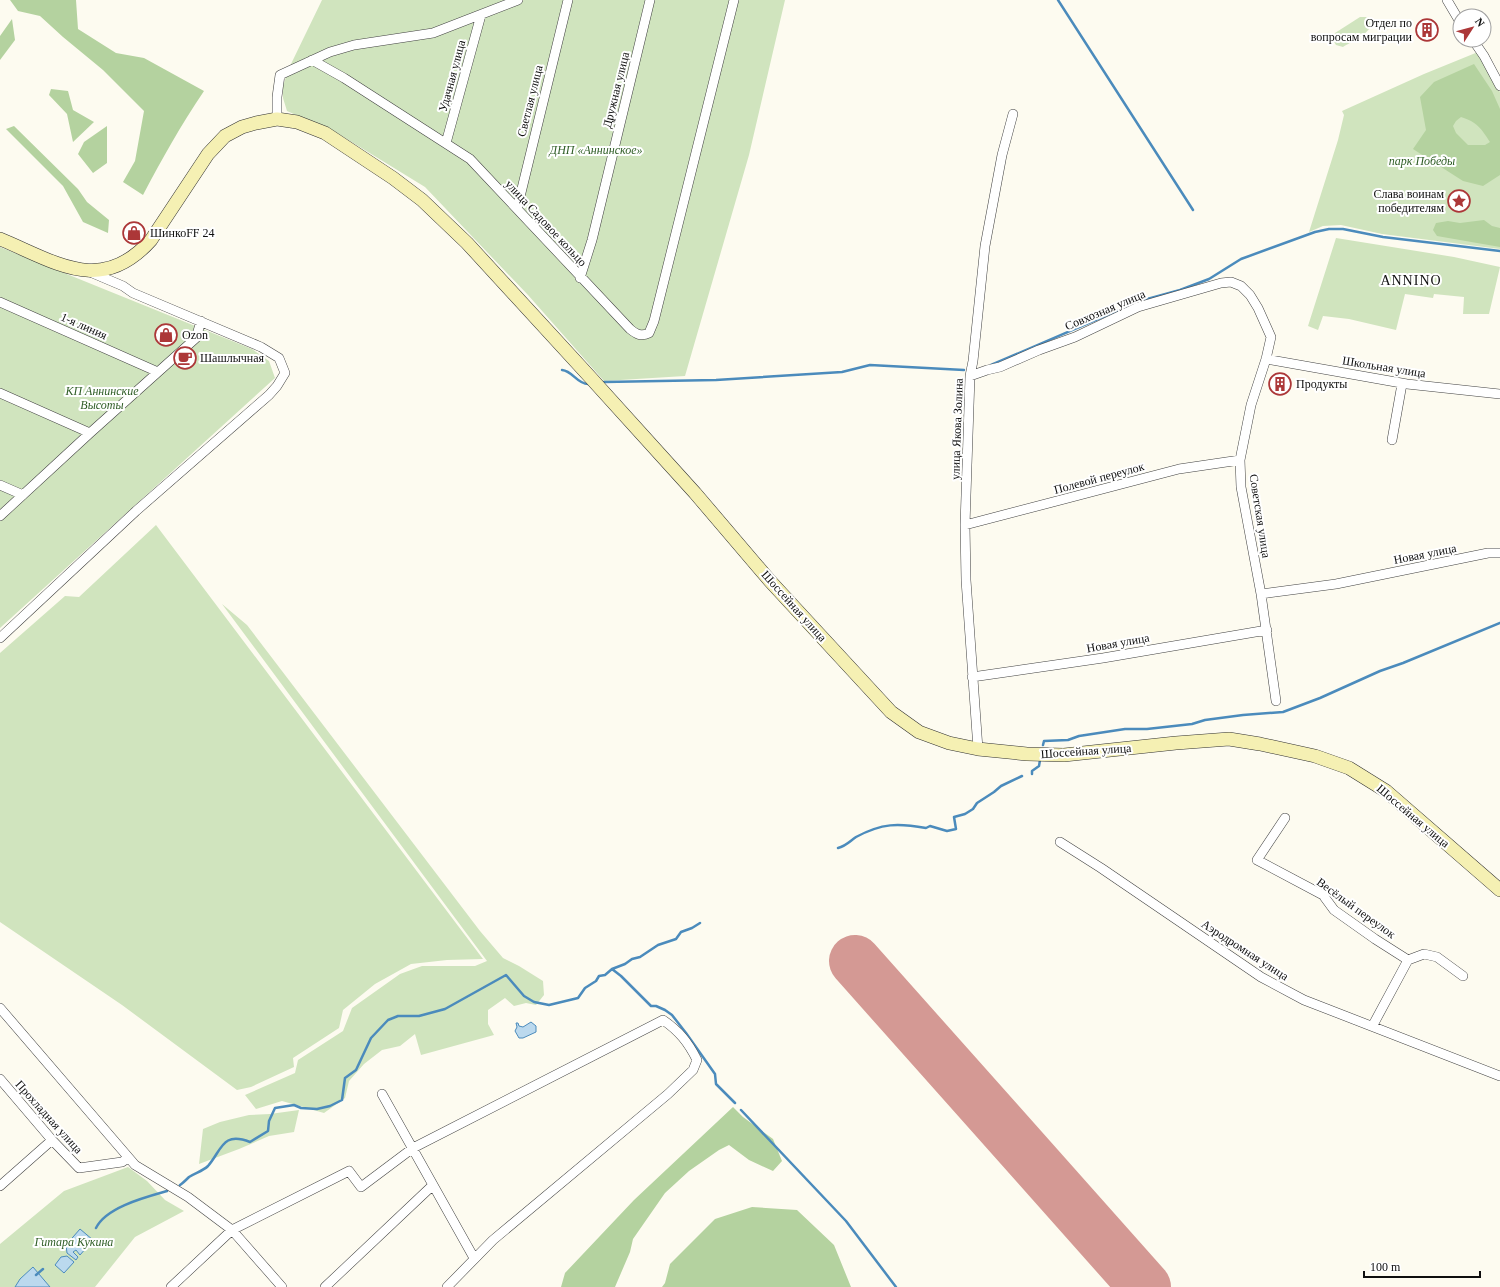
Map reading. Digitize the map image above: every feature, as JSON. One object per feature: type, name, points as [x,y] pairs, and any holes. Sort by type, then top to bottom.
[{"type":"main road","name":"Шоссейная улица","points":[[0,239],[68,267],[90,271],[110,269],[127,262],[140,252],[151,240],[208,154],[225,136],[242,127],[276,119],[297,122],[325,134],[393,178],[422,200],[466,243],[590,377],[695,493],[770,581],[891,712],[919,732],[949,743],[978,749],[1027,754],[1064,755],[1229,739],[1314,756],[1349,768],[1386,791],[1500,890]]},
{"type":"street","points":[[276,119],[280,75],[330,52],[354,45],[433,33],[518,0]]},
{"type":"street","name":"Светлая улица","points":[[517,209],[568,0]]},
{"type":"street","name":"Дружная улица","points":[[580,278],[592,240],[650,0]]},
{"type":"street","name":"улица Садовое кольцо","points":[[312,60],[344,78],[470,159],[580,278],[634,332],[642,335],[649,333],[654,321],[734,0]]},
{"type":"street","points":[[1446,0],[1452,9]]},
{"type":"street","name":"Удачная улица","points":[[446,143],[480,15]]},
{"type":"street","points":[[1478,48],[1500,86]]},
{"type":"street","name":"улица Якова Золина","points":[[978,749],[966,580],[965,525],[970,376],[973,361],[985,246],[1002,155],[1013,114]]},
{"type":"street","points":[[0,638],[136,511],[269,395],[285,373],[279,358],[261,346],[133,293],[123,286],[90,271]]},
{"type":"street","name":"Совхозная улица","points":[[970,376],[987,370],[1000,368],[1138,307],[1221,283],[1231,282],[1241,286],[1250,295],[1258,308],[1270,337]]},
{"type":"street","name":"1-я линия","points":[[0,302],[158,372]]},
{"type":"street","points":[[0,516],[90,432],[196,338],[201,321]]},
{"type":"street","name":"Советская улица","points":[[1270,337],[1266,359],[1251,405],[1240,460],[1241,487],[1267,630],[1276,701]]},
{"type":"street","name":"Школьная улица","points":[[1266,359],[1402,384],[1500,394]]},
{"type":"street","points":[[1392,440],[1402,384]]},
{"type":"street","points":[[0,393],[90,432]]},
{"type":"street","name":"Полевой переулок","points":[[965,525],[1179,470],[1240,460]]},
{"type":"street","points":[[0,485],[23,495]]},
{"type":"street","name":"Новая улица","points":[[1261,594],[1336,584],[1488,553],[1500,553]]},
{"type":"street","name":"Новая улица","points":[[972,677],[1103,658],[1267,630]]},
{"type":"street","name":"Весёлый переулок","points":[[1285,818],[1257,860],[1323,895],[1334,910],[1408,960]]},
{"type":"street","name":"Аэродромная улица","points":[[1060,842],[1101,868],[1261,977],[1304,1000],[1373,1025],[1500,1076]]},
{"type":"street","points":[[1373,1025],[1408,960],[1424,954],[1437,957],[1463,976]]},
{"type":"street","points":[[0,1008],[134,1165],[188,1197],[232,1230],[282,1287]]},
{"type":"street","points":[[171,1287],[232,1230],[349,1171],[361,1187],[413,1148],[663,1020],[676,1029],[689,1045],[697,1060],[693,1070],[668,1094],[493,1240],[447,1287]]},
{"type":"street","name":"Прохладная улица","points":[[0,1079],[52,1140],[79,1168],[122,1162],[128,1158]]},
{"type":"street","points":[[382,1094],[474,1258]]},
{"type":"street","points":[[0,1185],[52,1140]]},
{"type":"street","points":[[325,1287],[433,1185]]},
{"type":"green space","points":[[10,0],[76,0],[78,29],[116,53],[144,58],[204,91],[172,142],[143,195],[123,182],[135,161],[144,111],[103,70],[40,16],[18,11]]},
{"type":"green space","name":"ДНП «Аннинское»","points":[[322,0],[785,0],[749,155],[685,376],[604,381],[528,295],[425,187],[337,133],[287,111],[283,98],[283,86],[291,64]]},
{"type":"green space","points":[[1360,17],[1366,17],[1370,21],[1368,30],[1343,47],[1336,45],[1333,40],[1335,33]]},
{"type":"green space","points":[[12,19],[15,40],[0,60],[0,36]]},
{"type":"green space","name":"парк Победы","points":[[1478,52],[1500,92],[1500,249],[1382,234],[1341,225],[1323,226],[1309,232],[1338,140],[1344,115],[1342,111],[1424,74]]},
{"type":"green space","points":[[1474,64],[1492,91],[1500,109],[1500,175],[1483,186],[1463,181],[1413,149],[1426,130],[1420,97],[1434,82]],"holes":[[[1461,117],[1478,126],[1490,142],[1485,145],[1468,145],[1456,133],[1453,126]]]},
{"type":"green space","points":[[51,89],[68,91],[73,110],[94,122],[73,142],[67,114],[49,95]]},
{"type":"green space","points":[[14,126],[78,189],[87,202],[109,220],[108,233],[83,222],[63,186],[6,129]]},
{"type":"green space","points":[[107,126],[107,163],[93,173],[78,154],[84,142]]},
{"type":"green space","points":[[1484,220],[1492,226],[1500,228],[1500,247],[1437,236],[1433,230],[1436,223],[1448,221],[1460,223]]},
{"type":"green space","points":[[1336,238],[1454,257],[1500,267],[1489,314],[1463,314],[1464,297],[1434,294],[1433,298],[1405,294],[1396,330],[1349,319],[1323,316],[1318,330],[1308,326]]},
{"type":"green space","name":"КП Аннинские Высоты","points":[[0,247],[252,349],[269,361],[275,378],[0,628]]},
{"type":"green space","points":[[156,525],[483,959],[447,960],[411,964],[375,984],[343,1010],[339,1028],[293,1058],[294,1067],[251,1087],[237,1090],[122,1005],[0,922],[0,653],[65,596],[79,597]]},
{"type":"green space","points":[[222,604],[247,625],[480,931],[503,958],[543,981],[544,995],[536,1005],[526,1003],[514,1006],[505,998],[488,1010],[488,1024],[494,1035],[421,1055],[415,1034],[400,1046],[382,1050],[364,1064],[349,1081],[345,1098],[324,1113],[282,1101],[256,1109],[245,1095],[295,1073],[298,1060],[343,1031],[352,1008],[400,974],[422,966],[475,966],[487,961]]},
{"type":"green space","points":[[733,1107],[743,1117],[773,1139],[782,1161],[773,1171],[749,1160],[729,1145],[719,1150],[689,1171],[665,1193],[633,1239],[630,1252],[615,1287],[561,1287],[565,1273],[634,1200]]},
{"type":"green space","points":[[299,1110],[294,1132],[269,1136],[199,1164],[203,1129],[220,1122],[249,1115]]},
{"type":"green space","name":"Гитара Кукина","points":[[128,1167],[147,1181],[165,1200],[184,1211],[135,1237],[95,1287],[0,1287],[0,1244],[64,1191]]},
{"type":"green space","points":[[752,1207],[797,1210],[834,1245],[851,1287],[662,1287],[665,1283],[670,1264],[715,1219]]},
{"type":"water","points":[[531,1022],[536,1026],[536,1032],[523,1038],[519,1038],[515,1031],[517,1027],[516,1023],[523,1027]]},
{"type":"water","points":[[80,1229],[93,1240],[80,1255],[76,1250],[73,1252],[78,1257],[76,1260],[67,1253],[66,1245]]},
{"type":"water","points":[[67,1256],[74,1262],[64,1273],[55,1265],[61,1257]]},
{"type":"water","points":[[33,1267],[50,1287],[15,1287],[20,1279]]},
{"type":"waterway","points":[[1058,0],[1193,210]]},
{"type":"waterway","points":[[991,365],[1140,301],[1180,290],[1209,279],[1241,259],[1315,232],[1329,229],[1343,229],[1383,237],[1500,251]]},
{"type":"waterway","points":[[604,382],[716,380],[842,372],[870,365],[964,370]]},
{"type":"waterway","points":[[562,370],[566,371],[581,382],[588,384]]},
{"type":"waterway","points":[[1043,745],[1044,741],[1068,740],[1079,736],[1125,729],[1147,729],[1192,724],[1205,720],[1243,715],[1283,712],[1500,623]]},
{"type":"waterway","points":[[1032,774],[1032,771],[1039,766],[1040,760]]},
{"type":"waterway","points":[[838,848],[846,845],[865,832],[890,825],[907,825],[926,828],[930,826],[947,831],[956,829],[954,817],[965,814],[973,809],[977,803],[1001,786],[1022,776]]},
{"type":"waterway","points":[[180,1185],[189,1177],[208,1166],[220,1148],[228,1141],[241,1139],[250,1142],[268,1131],[269,1121],[275,1108],[294,1105],[301,1108],[317,1109],[330,1106],[342,1100],[345,1078],[356,1070],[371,1038],[388,1020],[398,1016],[419,1016],[445,1009],[506,975],[524,996],[534,1002],[549,1005],[578,998],[585,988],[596,981],[599,976],[605,975],[612,969],[625,964],[632,959],[640,957],[658,945],[676,939],[681,932],[700,923]]},
{"type":"waterway","points":[[612,969],[651,1006],[656,1006],[672,1015],[715,1074],[716,1084],[735,1103]]},
{"type":"waterway","points":[[741,1110],[846,1221],[896,1287]]},
{"type":"waterway","points":[[96,1228],[108,1214],[117,1209],[138,1200],[167,1191]]},
{"type":"waterway","points":[[36,1275],[43,1269]]},
{"type":"runway","points":[[855,961],[1145,1287]]},
{"type":"place","name":"Отдел по вопросам миграции","points":[[1427,30]]},
{"type":"place","name":"Слава воинам победителям","points":[[1459,201]]},
{"type":"place","name":"ШинкоFF 24","points":[[134,233]]},
{"type":"place","name":"Ozon","points":[[166,335]]},
{"type":"place","name":"Шашлычная","points":[[185,358]]},
{"type":"place","name":"Продукты","points":[[1280,384]]},
{"type":"district","name":"ANNINO","points":[[1411,280]]}]
